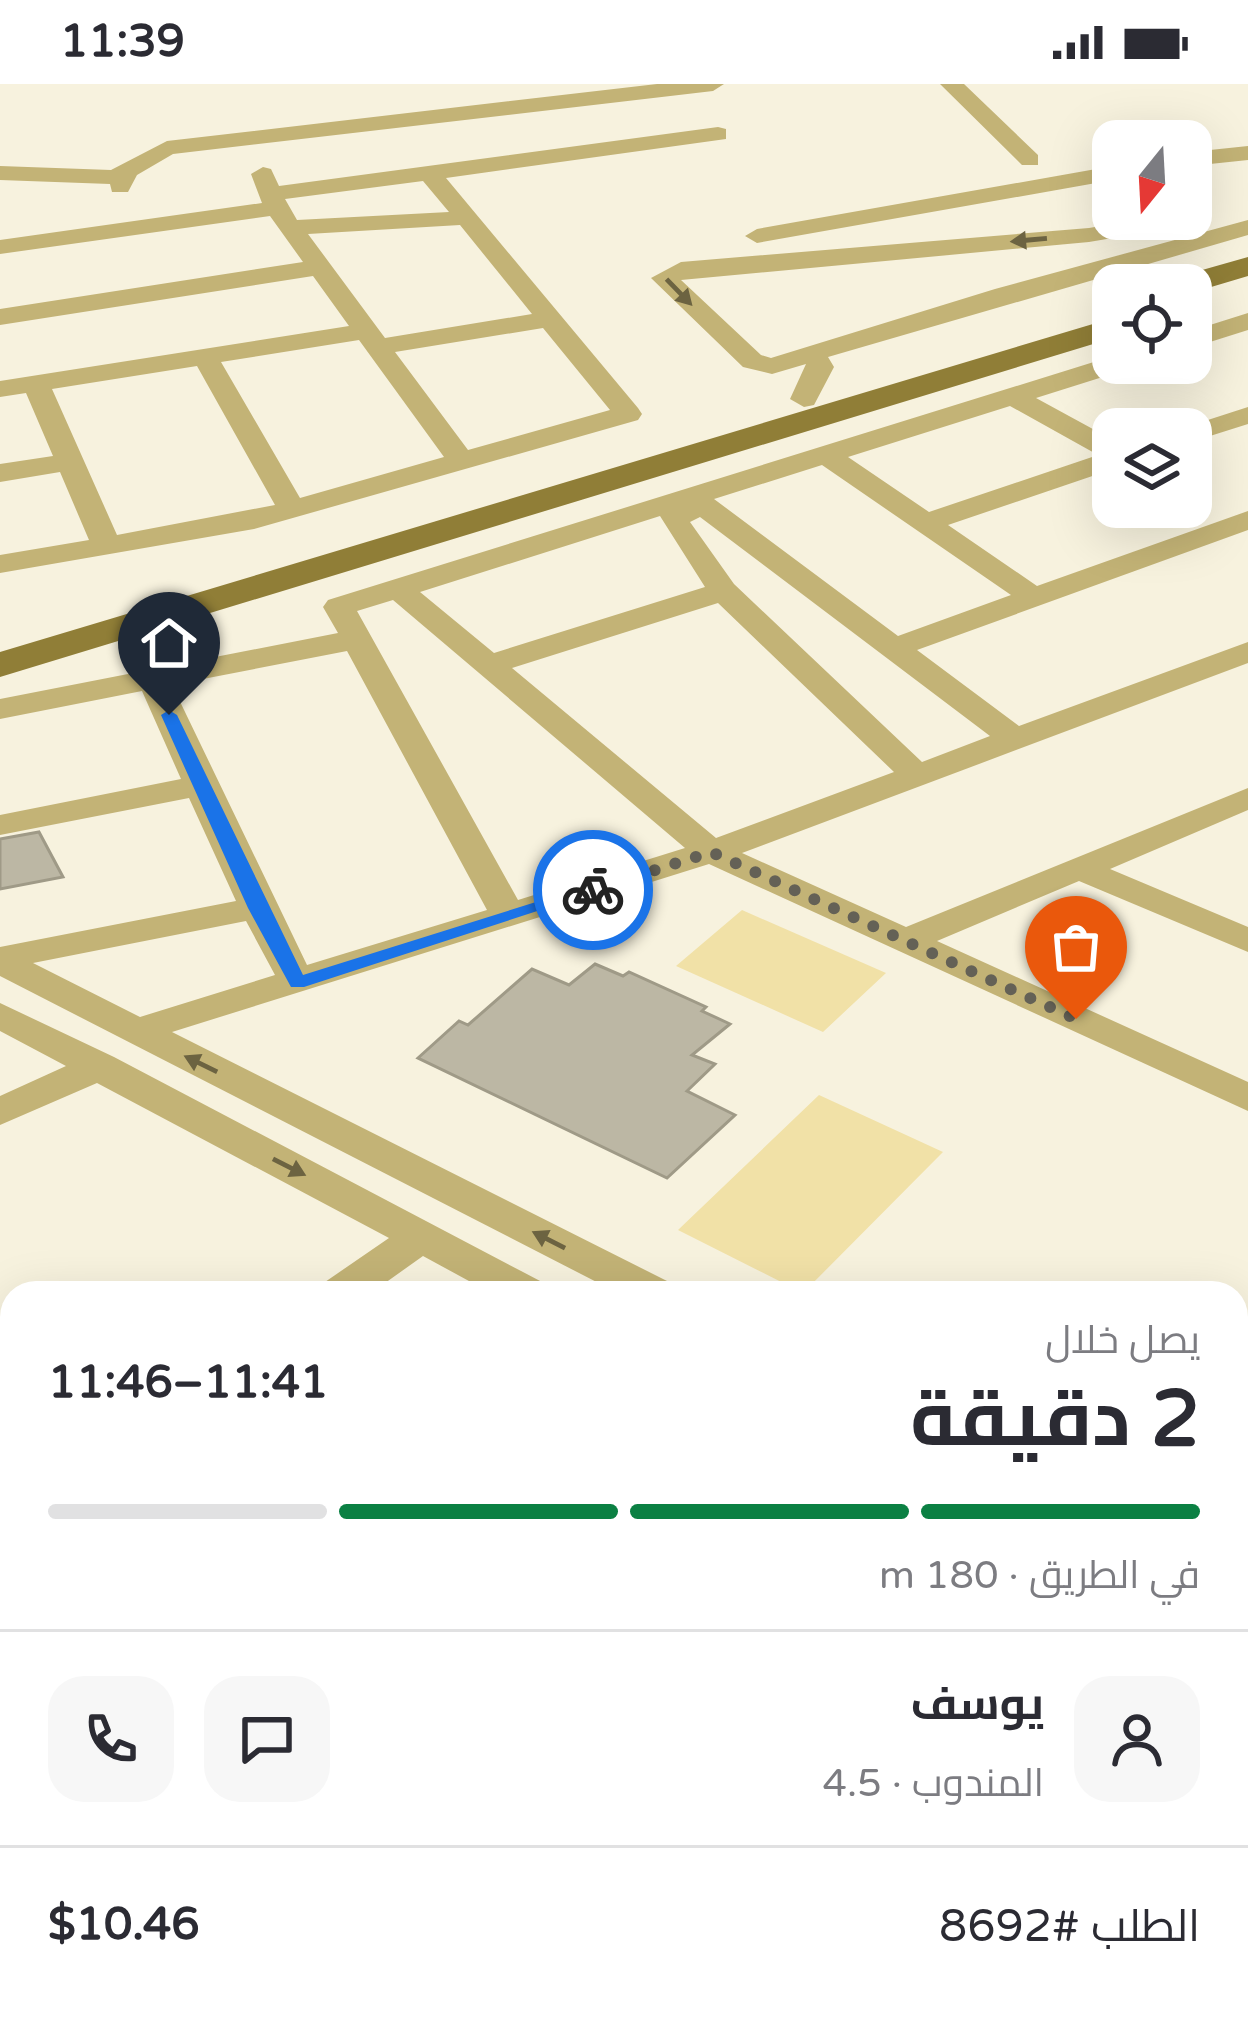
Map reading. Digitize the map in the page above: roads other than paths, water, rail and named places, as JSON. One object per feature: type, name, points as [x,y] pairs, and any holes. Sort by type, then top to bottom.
[{"type":"main road","points":[[1212,277],[1248,266]]},
{"type":"main road","points":[[1212,298],[1248,287]]},
{"type":"main road","points":[[0,639],[1092,313]]},
{"type":"main road","points":[[0,664],[1092,334]]},
{"type":"street","points":[[114,178],[167,148],[713,84]]},
{"type":"street","points":[[951,84],[1030,160]]},
{"type":"street","points":[[0,247],[279,210],[428,170],[718,134]]},
{"type":"street","points":[[250,139],[279,210],[461,460]]},
{"type":"street","points":[[1212,157],[1248,153]]},
{"type":"street","points":[[0,564],[292,510],[628,414],[428,170]]},
{"type":"street","points":[[0,173],[127,178],[82,235]]},
{"type":"street","points":[[758,236],[1092,177]]},
{"type":"street","points":[[1212,215],[1248,208]]},
{"type":"street","points":[[279,210],[463,218]]},
{"type":"street","points":[[842,221],[882,252]]},
{"type":"street","points":[[1092,232],[665,274],[667,282],[755,364],[772,366],[1004,294],[1248,226]]},
{"type":"street","points":[[1152,240],[1165,250]]},
{"type":"street","points":[[0,317],[319,267]]},
{"type":"street","points":[[0,389],[205,357],[548,320]]},
{"type":"street","points":[[1212,333],[1248,321]]},
{"type":"street","points":[[804,399],[820,367],[813,354]]},
{"type":"street","points":[[205,357],[292,510]]},
{"type":"street","points":[[510,918],[339,607],[698,501],[1092,372]]},
{"type":"street","points":[[36,383],[107,545]]},
{"type":"street","points":[[1014,397],[1092,443]]},
{"type":"street","points":[[1212,427],[1248,416]]},
{"type":"street","points":[[827,456],[1032,596]]},
{"type":"street","points":[[0,473],[71,462]]},
{"type":"street","points":[[925,524],[1092,464]]},
{"type":"street","points":[[698,501],[673,519],[723,591],[918,776]]},
{"type":"street","points":[[698,501],[1015,739]]},
{"type":"street","points":[[894,648],[1248,520]]},
{"type":"street","points":[[398,589],[711,852],[1248,1098]]},
{"type":"street","points":[[489,665],[723,591]]},
{"type":"street","points":[[0,709],[358,639]]},
{"type":"street","points":[[135,1031],[711,852],[1248,652]]},
{"type":"street","points":[[153,680],[257,908],[297,982]]},
{"type":"street","points":[[0,825],[201,784]]},
{"type":"street","points":[[905,940],[1078,868],[1238,809]]},
{"type":"street","points":[[1078,868],[1248,941]]},
{"type":"street","points":[[0,960],[257,908]]},
{"type":"street","points":[[0,960],[630,1281]]},
{"type":"street","points":[[0,1015],[504,1281]]},
{"type":"street","points":[[0,1112],[100,1066]]},
{"type":"street","points":[[235,1139],[283,1104]]},
{"type":"street","points":[[357,1281],[422,1236]]}]
